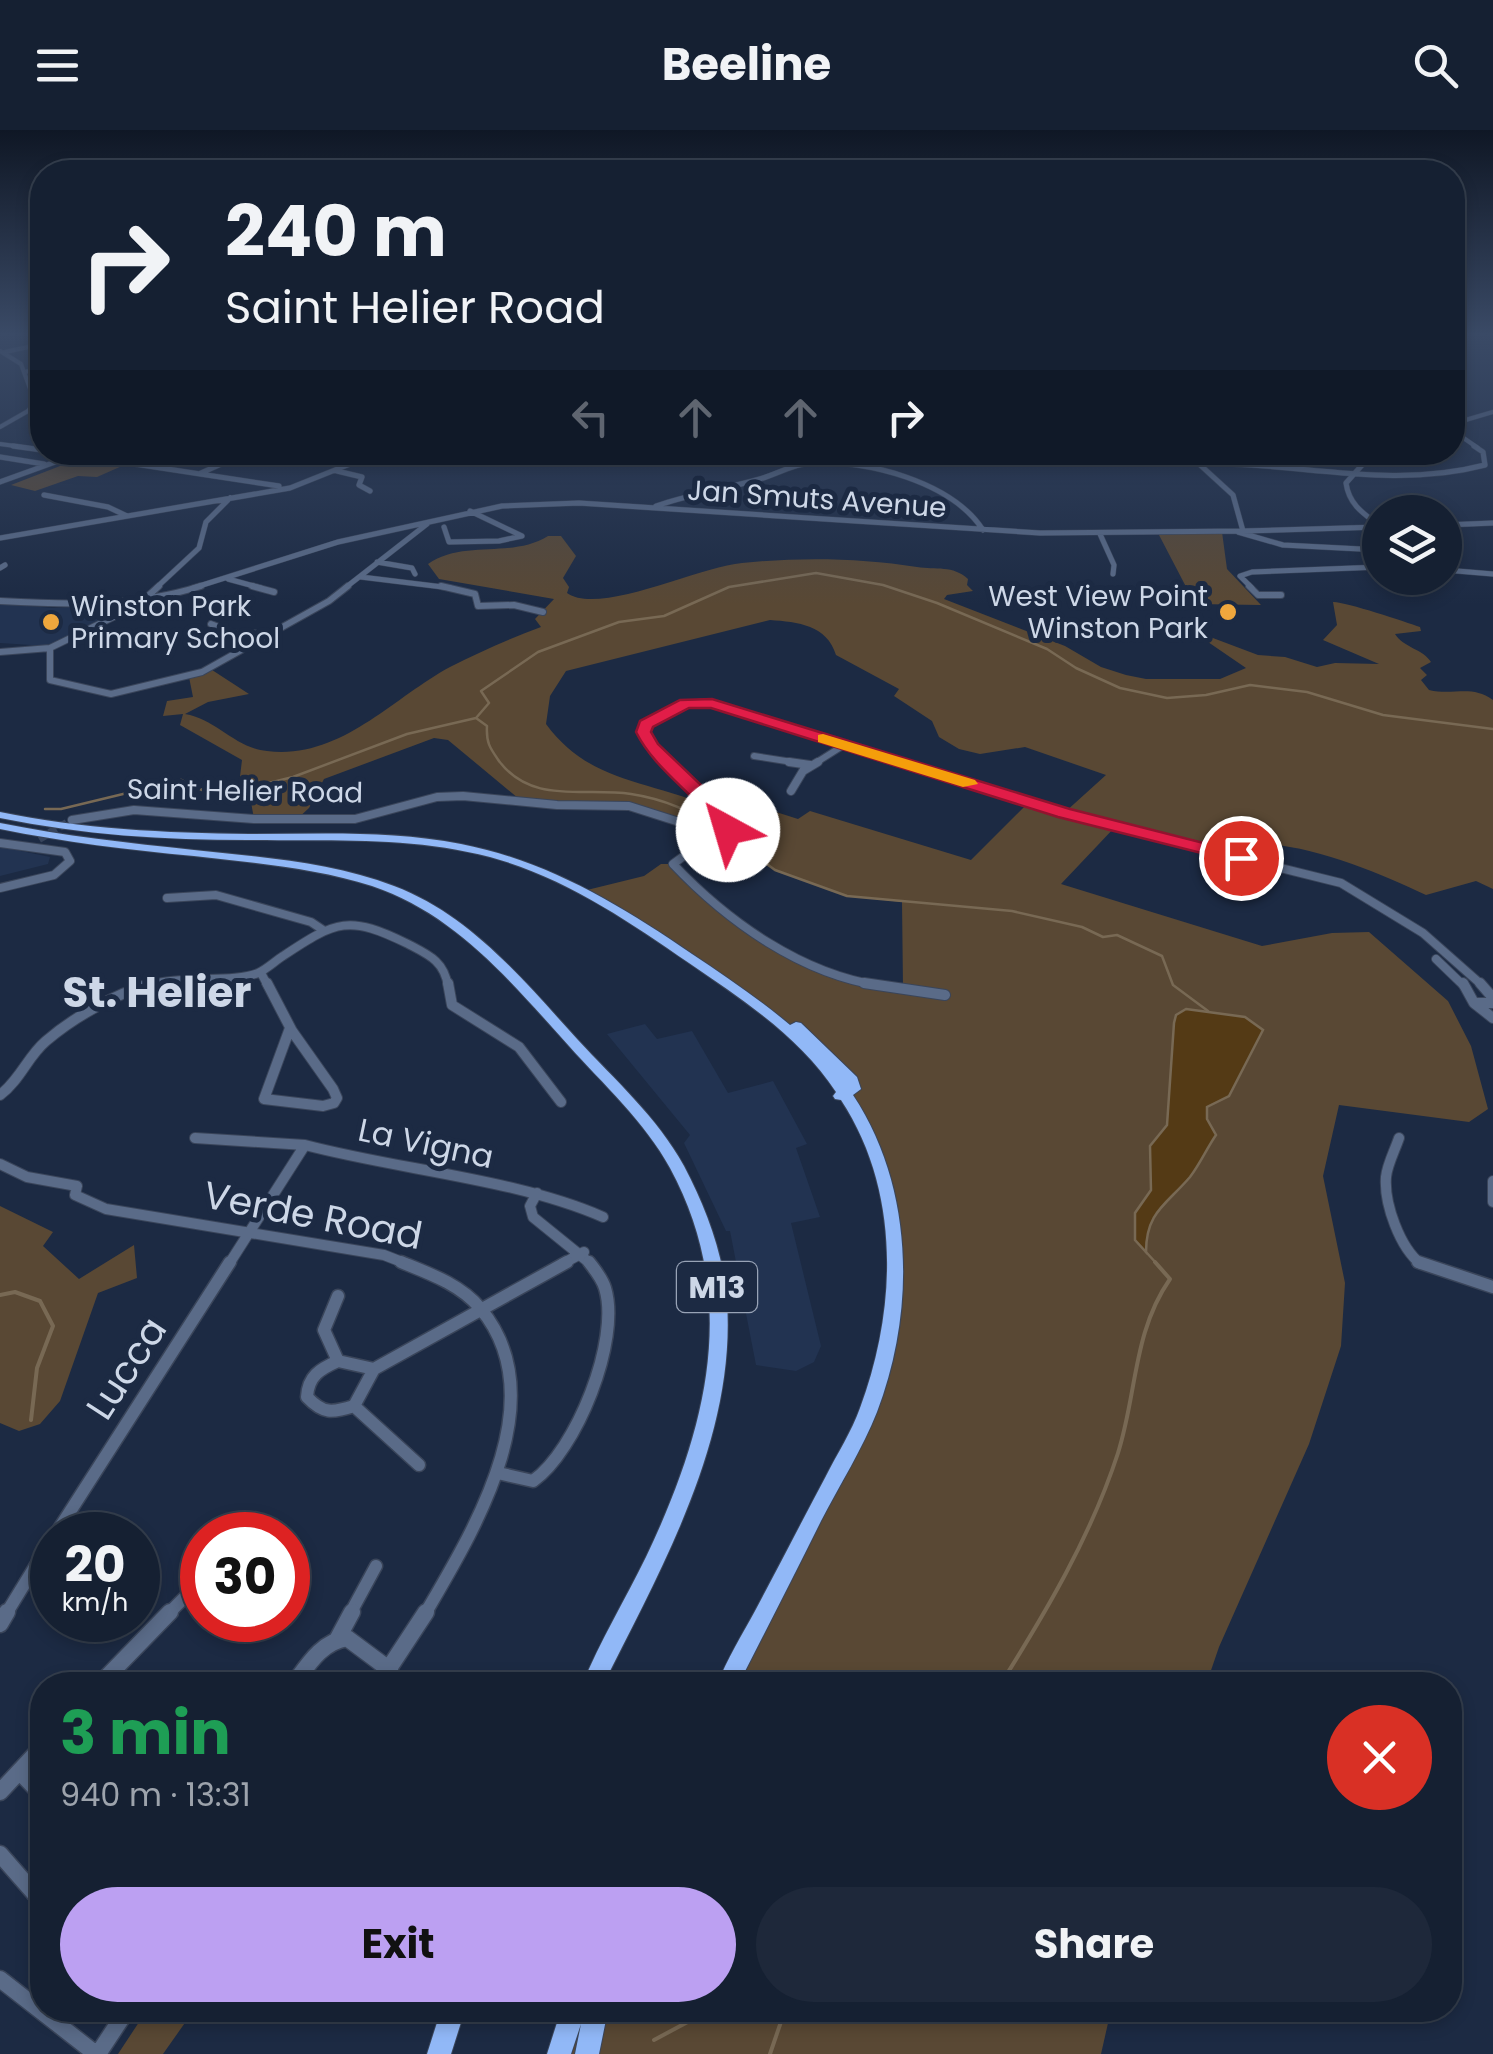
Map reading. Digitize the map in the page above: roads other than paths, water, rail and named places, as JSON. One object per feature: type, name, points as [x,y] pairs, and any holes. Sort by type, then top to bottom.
[{"type":"highway","points":[[0,815],[141,834],[365,838],[460,846],[545,871],[599,897],[719,978],[773,1009],[819,1044],[852,1080],[854,1089],[843,1095],[883,1172],[894,1224],[897,1266],[888,1347],[868,1412],[734,1672]]},
{"type":"highway","name":"M13","points":[[0,826],[343,875],[423,903],[484,944],[639,1114],[668,1152],[696,1206],[717,1288],[716,1384],[698,1456],[658,1556],[599,1672]]},
{"type":"highway","points":[[439,2054],[449,2022]]},
{"type":"highway","points":[[559,2054],[569,2022]]},
{"type":"highway","points":[[587,2054],[594,2022]]},
{"type":"street","points":[[1465,437],[1483,452],[1485,465]]},
{"type":"street","points":[[0,444],[30,448]]},
{"type":"street","points":[[0,459],[30,464]]},
{"type":"street","points":[[39,465],[46,466]]},
{"type":"street","points":[[140,465],[290,488]]},
{"type":"street","points":[[200,473],[218,465]]},
{"type":"street","points":[[0,538],[290,488],[350,465]]},
{"type":"street","points":[[650,508],[701,490],[810,465]]},
{"type":"street","points":[[838,465],[915,483],[966,507],[983,530]]},
{"type":"street","points":[[1200,465],[1236,498],[1240,531],[1274,544],[1362,551]]},
{"type":"street","points":[[1275,465],[1350,477],[1439,476],[1493,466]]},
{"type":"street","points":[[1362,465],[1346,488],[1349,500],[1362,511]]},
{"type":"street","points":[[0,482],[46,466]]},
{"type":"street","points":[[336,471],[362,477],[359,484],[370,491]]},
{"type":"street","points":[[271,491],[278,486]]},
{"type":"street","points":[[44,495],[108,507],[128,516]]},
{"type":"street","points":[[0,652],[50,648],[133,609],[199,548],[205,523],[230,498]]},
{"type":"street","name":"Jan Smuts Avenue","points":[[0,601],[60,605],[139,602],[317,548],[428,520],[568,502],[983,530],[1100,534],[1362,527]]},
{"type":"street","points":[[444,527],[450,542],[499,542],[522,536],[472,512]]},
{"type":"street","points":[[50,648],[51,681],[108,694],[202,672],[329,601],[428,520]]},
{"type":"street","points":[[1462,524],[1493,522]]},
{"type":"street","points":[[411,524],[421,527]]},
{"type":"street","points":[[1100,534],[1114,574]]},
{"type":"street","points":[[378,562],[412,568],[414,574]]},
{"type":"street","points":[[1281,595],[1256,594],[1240,576],[1252,572],[1362,567]]},
{"type":"street","points":[[1462,571],[1493,574]]},
{"type":"street","points":[[360,577],[450,588],[475,594],[478,606],[514,605],[542,612]]},
{"type":"street","points":[[227,578],[274,592]]},
{"type":"street","points":[[211,624],[236,634],[272,632]]},
{"type":"street","name":"Saint Helier Road","points":[[72,820],[134,810],[254,819],[364,818],[432,798],[463,796],[557,806],[629,806],[711,836],[726,832],[717,810],[651,746],[644,732],[646,724],[681,705],[705,702],[1092,821],[1341,883],[1368,896],[1462,963],[1493,1000]]},
{"type":"street","points":[[791,791],[797,776],[844,745]]},
{"type":"street","points":[[754,756],[811,766]]},
{"type":"street","points":[[711,836],[673,864],[709,902],[830,977],[945,995]]},
{"type":"street","points":[[26,846],[39,839]]},
{"type":"street","points":[[0,843],[65,852],[70,861],[60,872],[45,879],[0,888]]},
{"type":"street","points":[[167,898],[216,895],[303,920],[323,930]]},
{"type":"street","points":[[0,1095],[16,1083],[44,1042],[126,991],[165,978],[261,973],[323,930],[347,922],[365,924],[434,956],[446,972],[452,1005],[519,1047],[561,1102]]},
{"type":"street","points":[[1436,959],[1460,978],[1474,1003],[1493,1018]]},
{"type":"street","points":[[261,973],[290,1028],[329,1082],[337,1098],[334,1103],[323,1106],[264,1099],[290,1028]]},
{"type":"street","points":[[1474,1003],[1493,1000]]},
{"type":"street","name":"La Vigna","points":[[195,1138],[305,1145],[374,1163],[575,1203],[604,1217]]},
{"type":"street","points":[[1399,1138],[1386,1177],[1406,1253],[1425,1267],[1493,1288]]},
{"type":"street","points":[[249,1235],[305,1145]]},
{"type":"street","name":"Verde Road","points":[[0,1164],[27,1177],[77,1186],[74,1192],[79,1198],[106,1209],[384,1254],[424,1267],[458,1286],[482,1309],[502,1338],[513,1380],[508,1434],[498,1472],[418,1630],[390,1670]]},
{"type":"street","points":[[1493,1181],[1493,1202]]},
{"type":"street","points":[[498,1472],[534,1481],[551,1472],[602,1366],[608,1342],[608,1296],[584,1252],[533,1217],[530,1206],[537,1194]]},
{"type":"street","name":"Lucca","points":[[70,1512],[249,1235]]},
{"type":"street","points":[[354,1406],[374,1369],[584,1252]]},
{"type":"street","points":[[338,1296],[324,1330],[338,1361]]},
{"type":"street","points":[[354,1406],[324,1412],[307,1397],[307,1386],[314,1374],[338,1361],[374,1369]]},
{"type":"street","points":[[354,1406],[419,1465]]},
{"type":"street","points":[[303,1672],[338,1638],[376,1566]]},
{"type":"street","name":"Lucca","points":[[0,1624],[30,1576]]},
{"type":"street","points":[[113,1672],[180,1602]]},
{"type":"street","points":[[338,1638],[347,1638],[390,1670]]},
{"type":"street","points":[[0,1792],[30,1761]]},
{"type":"street","points":[[20,1772],[30,1782]]},
{"type":"street","points":[[0,1854],[30,1888]]},
{"type":"street","points":[[0,1979],[30,2002]]},
{"type":"street","points":[[56,2022],[97,2054],[119,2022]]},
{"type":"waterway","points":[[476,718],[489,703],[481,691],[538,652],[619,622],[664,616],[729,587],[816,573],[883,585],[937,603],[1047,649],[1076,668],[1120,688],[1167,698],[1206,695],[1250,685],[1307,692],[1383,715],[1493,729]]},
{"type":"waterway","points":[[45,809],[61,809],[181,780],[215,796],[293,777],[407,734],[476,718]]},
{"type":"waterway","points":[[476,718],[487,726],[489,745],[499,761],[527,784],[560,791],[613,792],[655,799],[677,806],[717,830]]},
{"type":"waterway","points":[[725,833],[775,870],[847,896],[1012,911],[1082,927],[1103,937],[1117,935],[1162,956],[1173,985],[1208,1011]]},
{"type":"waterway","points":[[1146,1252],[1157,1264]]},
{"type":"waterway","points":[[1008,1672],[1066,1573],[1107,1484],[1124,1430],[1142,1342],[1170,1279],[1155,1262]]},
{"type":"waterway","points":[[0,1295],[15,1292],[40,1301],[53,1326],[37,1368],[31,1420]]},
{"type":"waterway","points":[[654,2040],[688,2022]]},
{"type":"waterway","points":[[770,2054],[781,2022]]},
{"type":"tunnel","points":[[39,839],[72,820]]},
{"type":"place","name":"West View Point Winston Park","points":[[1228,612]]},
{"type":"place","name":"Winston Park Primary School","points":[[51,622]]},
{"type":"district","name":"St. Helier","points":[[157,992]]}]
